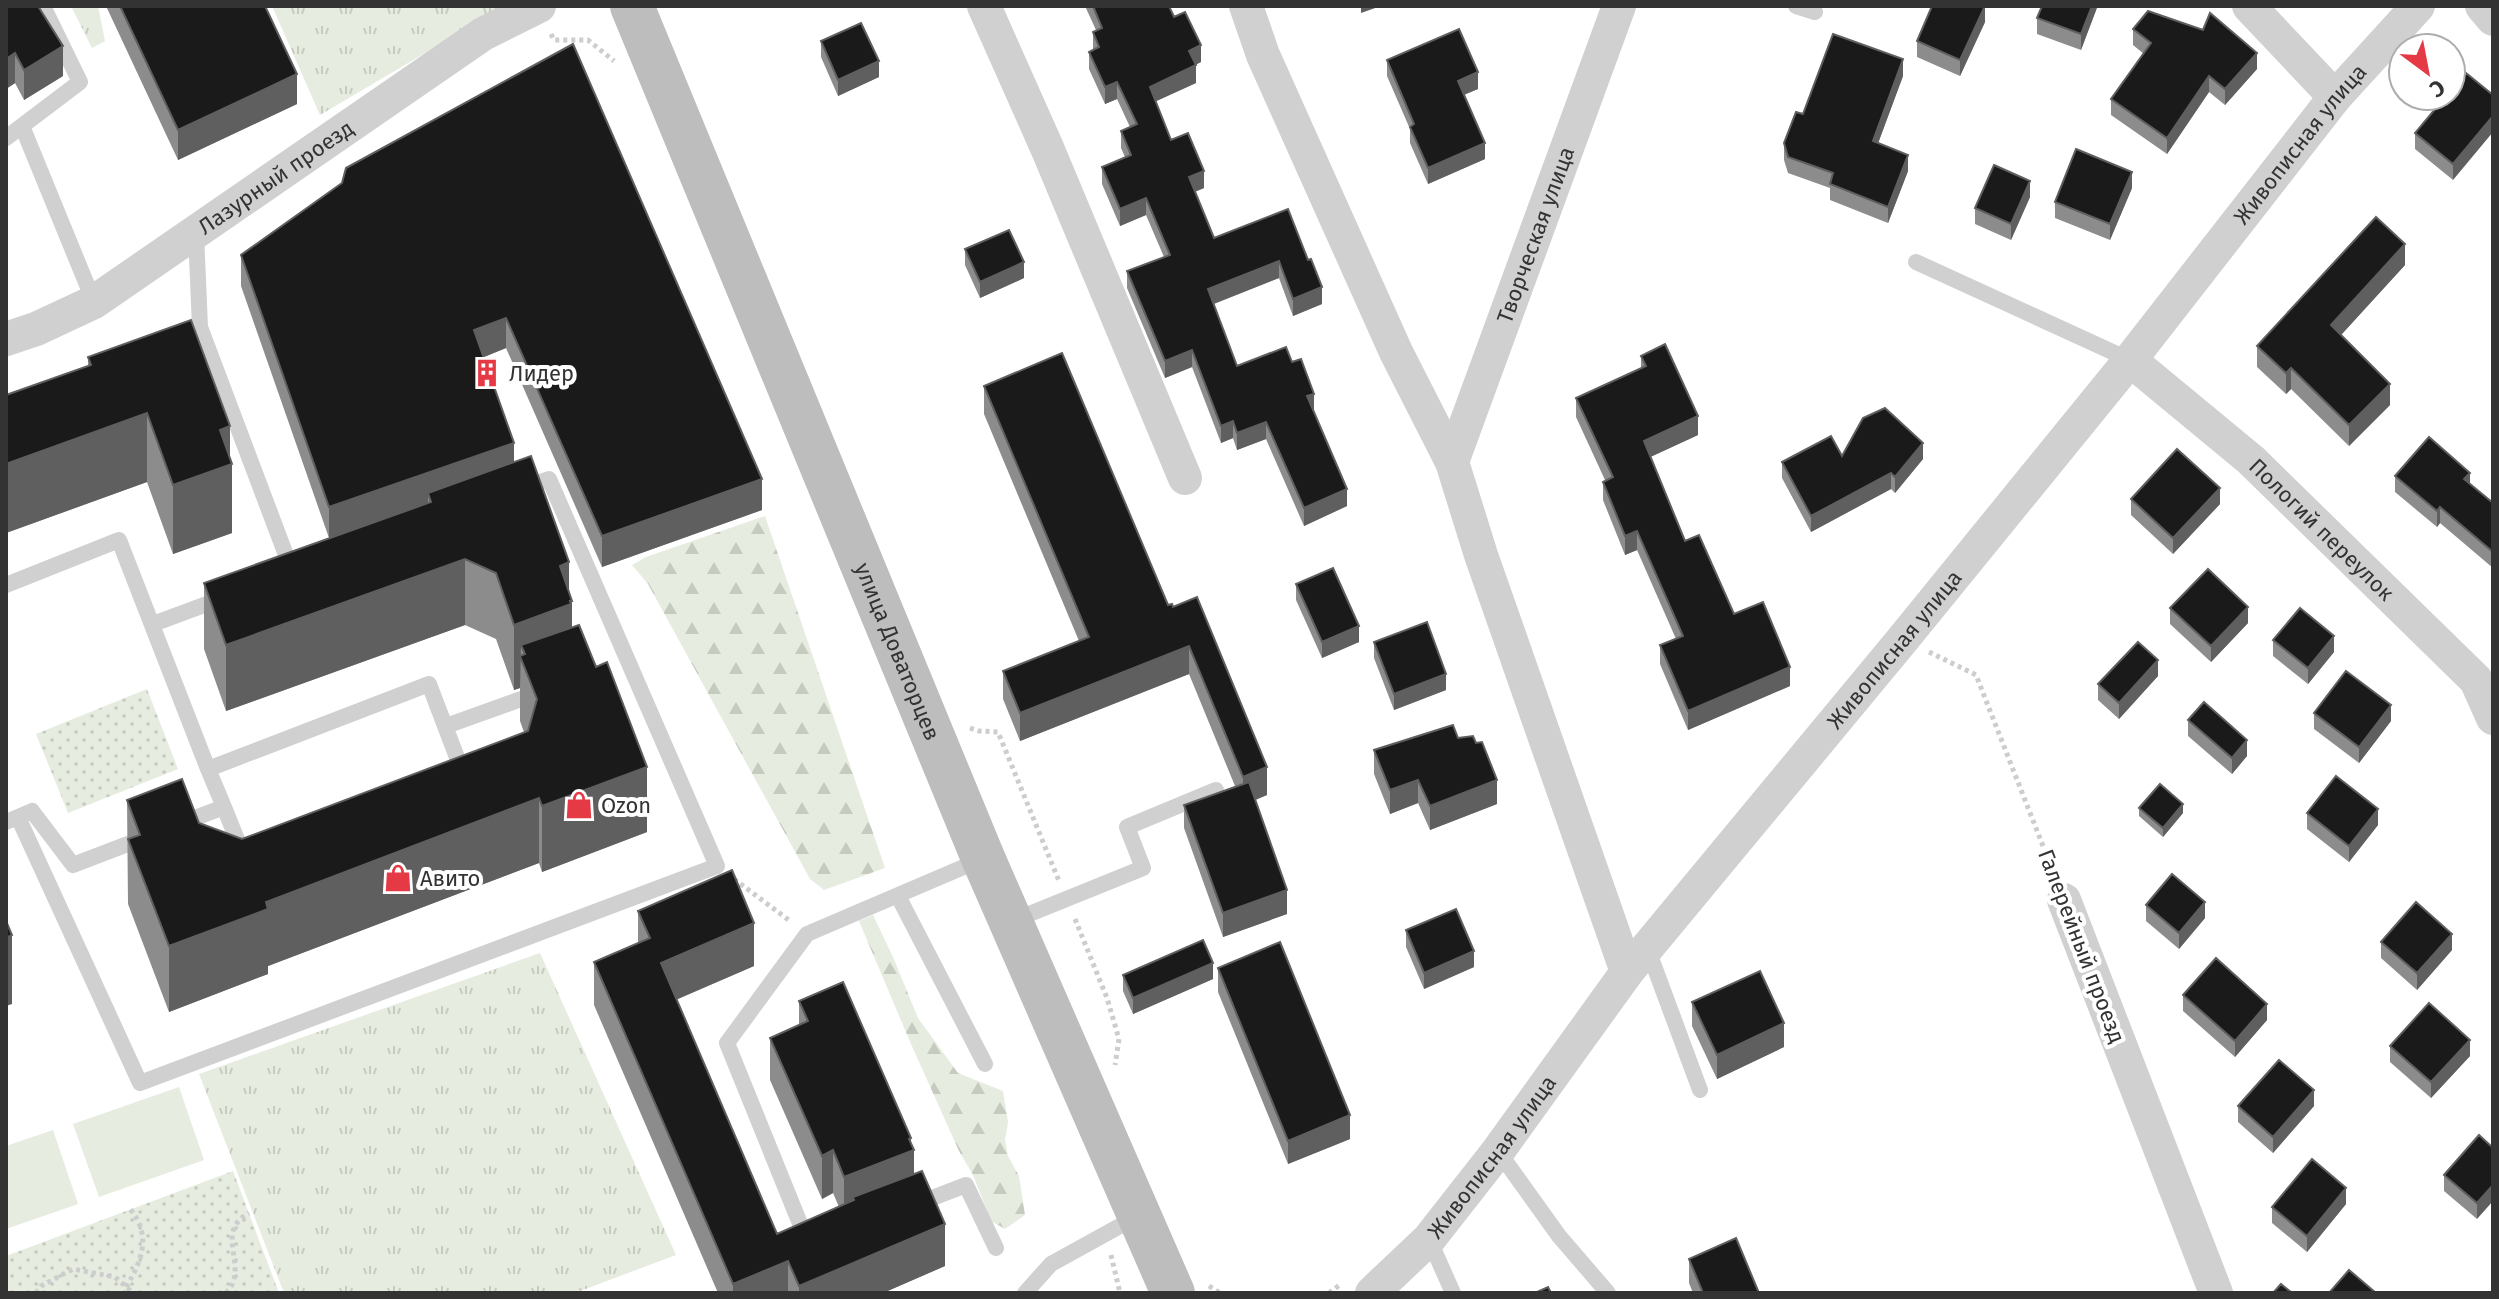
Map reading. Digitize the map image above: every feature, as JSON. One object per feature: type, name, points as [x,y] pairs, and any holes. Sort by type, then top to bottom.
[{"type":"main road","name":"улица Доваторцев","points":[[632,6],[1011,922],[1123,1224],[1173,1293]]},
{"type":"street","name":"Лазурный проезд","points":[[6,339],[36,329],[94,302],[471,43],[506,14],[539,6]]},
{"type":"street","points":[[984,6],[1048,150],[1185,478]]},
{"type":"street","points":[[1246,6],[1263,55],[1396,352],[1452,462],[1481,555],[1637,959]]},
{"type":"street","name":"Творческая улица","points":[[1452,462],[1619,6]]},
{"type":"street","points":[[2249,6],[2335,97]]},
{"type":"street","name":"Живописная улица","points":[[1380,1290],[1429,1239],[1498,1151],[1637,959],[2130,360],[2335,97],[2418,6]]},
{"type":"street","points":[[2482,6],[2493,19]]},
{"type":"street","name":"Пологий переулок","points":[[2130,360],[2251,460],[2476,680],[2493,718]]},
{"type":"street","name":"Галерейный проезд","points":[[2064,900],[2216,1293]]},
{"type":"lane","points":[[6,138],[80,82],[43,6]]},
{"type":"lane","points":[[1796,6],[1815,12]]},
{"type":"lane","points":[[22,126],[94,302]]},
{"type":"lane","points":[[196,233],[193,330],[292,571]]},
{"type":"lane","points":[[1916,262],[2130,360]]},
{"type":"lane","points":[[224,807],[73,865],[32,811],[12,819],[140,1083],[717,866],[620,663],[549,479],[507,494]]},
{"type":"lane","points":[[6,585],[119,540],[242,852],[256,847]]},
{"type":"lane","points":[[153,624],[237,592]]},
{"type":"lane","points":[[208,769],[429,684],[461,768],[432,779]]},
{"type":"lane","points":[[446,726],[557,686]]},
{"type":"lane","points":[[1011,922],[1143,868],[1127,827],[1216,790]]},
{"type":"lane","points":[[837,1234],[801,1226],[727,1043],[807,934],[983,858]]},
{"type":"lane","points":[[898,896],[985,1064]]},
{"type":"lane","points":[[1637,959],[1700,1090]]},
{"type":"lane","points":[[1498,1151],[1559,1236],[1608,1293]]},
{"type":"lane","points":[[896,1212],[966,1185],[996,1248]]},
{"type":"lane","points":[[1025,1293],[1051,1264],[1123,1224]]},
{"type":"lane","points":[[1429,1239],[1453,1293]]},
{"type":"path","name":"Галерейный проезд","points":[[1903,639],[1976,675],[2064,900]]},
{"type":"path","points":[[717,866],[807,934]]},
{"type":"path","points":[[126,1287],[139,1265],[143,1250],[138,1219],[130,1209]]},
{"type":"path","points":[[226,1293],[234,1281],[233,1228],[240,1217],[249,1213]]},
{"type":"path","points":[[1120,1293],[1123,1224]]},
{"type":"path","points":[[36,1293],[41,1286],[73,1269],[115,1277],[133,1293]]},
{"type":"green space","points":[[71,6],[98,6],[105,41],[92,48]]},
{"type":"green space","points":[[272,6],[497,6],[498,10],[320,115]]},
{"type":"green space","points":[[765,516],[885,868],[824,890],[810,879],[648,584],[632,565],[646,557]]},
{"type":"green space","points":[[147,689],[178,769],[68,813],[36,734]]},
{"type":"green space","points":[[873,915],[918,1018],[958,1073],[1003,1091],[1008,1122],[1005,1140],[1008,1156],[1019,1176],[1025,1215],[1005,1229],[991,1221],[859,921]]},
{"type":"green space","points":[[540,953],[676,1255],[575,1293],[284,1293],[199,1074]]},
{"type":"green space","points":[[179,1087],[204,1160],[99,1197],[73,1124]]},
{"type":"green space","points":[[53,1130],[78,1204],[6,1229],[6,1146]]},
{"type":"green space","points":[[233,1171],[279,1293],[6,1293],[6,1256]]},
{"type":"building","points":[[6,6],[38,6],[63,46],[24,70],[15,53],[6,59]]},
{"type":"building","points":[[120,6],[265,6],[297,74],[178,130]]},
{"type":"building","points":[[1093,6],[1169,6],[1174,17],[1185,12],[1201,45],[1189,51],[1196,65],[1150,87],[1171,140],[1188,133],[1204,171],[1189,177],[1214,238],[1288,209],[1322,287],[1293,299],[1279,261],[1208,289],[1237,366],[1286,347],[1292,362],[1301,359],[1314,394],[1307,396],[1347,489],[1304,508],[1266,422],[1237,433],[1233,421],[1221,426],[1192,350],[1165,361],[1127,271],[1170,255],[1146,198],[1120,209],[1102,167],[1131,155],[1121,131],[1137,124],[1117,82],[1105,87],[1089,52],[1099,47],[1093,32],[1102,28]]},
{"type":"building","points":[[1932,6],[1985,6],[1960,60],[1917,41]]},
{"type":"building","points":[[2042,6],[2092,6],[2081,34],[2037,18]]},
{"type":"building","points":[[2148,11],[2203,30],[2210,13],[2257,53],[2225,89],[2209,76],[2167,138],[2111,99],[2151,43],[2133,29]]},
{"type":"building","points":[[861,23],[879,61],[838,80],[821,41]]},
{"type":"building","points":[[1459,29],[1478,72],[1458,81],[1485,143],[1428,168],[1410,127],[1414,124],[1387,60]]},
{"type":"building","points":[[1833,34],[1903,59],[1873,141],[1908,155],[1888,207],[1830,184],[1833,173],[1788,157],[1784,143],[1796,112],[1803,114]]},
{"type":"building","name":"Лидер","points":[[573,44],[762,479],[602,536],[506,318],[474,330],[514,443],[329,507],[241,255],[342,183],[346,168]]},
{"type":"building","points":[[2467,74],[2493,95],[2493,116],[2453,164],[2415,133],[2433,112],[2467,112]]},
{"type":"building","points":[[2076,149],[2132,172],[2110,224],[2055,202]]},
{"type":"building","points":[[1994,165],[2030,181],[2011,224],[1975,208]]},
{"type":"building","points":[[2376,217],[2405,244],[2331,325],[2390,384],[2349,425],[2291,368],[2286,373],[2257,346]]},
{"type":"building","points":[[1009,230],[1024,262],[980,282],[965,249]]},
{"type":"building","points":[[191,320],[230,426],[220,430],[232,464],[173,485],[147,413],[6,464],[6,395],[91,365],[88,357]]},
{"type":"building","points":[[1665,344],[1698,416],[1644,441],[1685,541],[1699,535],[1734,614],[1763,602],[1790,667],[1688,711],[1660,645],[1683,636],[1637,531],[1625,536],[1603,482],[1613,477],[1576,398],[1646,366],[1641,356]]},
{"type":"building","points":[[1062,353],[1168,605],[1172,604],[1173,607],[1197,597],[1267,767],[1243,777],[1189,646],[1020,713],[1003,671],[1089,637],[984,386]]},
{"type":"building","points":[[1885,408],[1923,443],[1895,477],[1891,473],[1811,516],[1782,462],[1831,436],[1842,456],[1863,418]]},
{"type":"building","points":[[2429,437],[2470,473],[2464,479],[2493,503],[2493,552],[2440,507],[2437,511],[2395,476]]},
{"type":"building","points":[[2177,449],[2220,488],[2173,538],[2131,499]]},
{"type":"building","points":[[531,456],[569,562],[560,566],[571,604],[514,625],[496,573],[465,559],[226,645],[204,583],[431,502],[428,493]]},
{"type":"building","points":[[1333,568],[1359,626],[1322,642],[1296,584]]},
{"type":"building","points":[[2208,569],[2248,607],[2211,646],[2170,608]]},
{"type":"building","points":[[2300,608],[2334,636],[2308,668],[2273,640]]},
{"type":"building","points":[[1427,622],[1446,674],[1394,694],[1374,642]]},
{"type":"building","points":[[579,625],[596,667],[607,662],[647,767],[542,806],[539,798],[266,902],[268,909],[169,946],[128,839],[140,835],[127,800],[182,779],[199,823],[242,839],[528,731],[537,699],[520,656],[525,654],[521,645]]},
{"type":"building","points":[[2138,642],[2158,660],[2119,703],[2098,684]]},
{"type":"building","points":[[2346,671],[2391,705],[2359,747],[2314,713]]},
{"type":"building","points":[[2204,702],[2247,740],[2232,758],[2188,720]]},
{"type":"building","points":[[1453,725],[1458,738],[1473,736],[1476,743],[1482,742],[1497,780],[1430,806],[1418,780],[1390,790],[1374,750]]},
{"type":"building","points":[[2336,776],[2378,809],[2349,846],[2307,813]]},
{"type":"building","points":[[1249,782],[1287,890],[1223,913],[1184,805]]},
{"type":"building","points":[[2160,784],[2183,804],[2163,828],[2139,808]]},
{"type":"building","points":[[732,870],[754,923],[661,963],[777,1234],[854,1200],[853,1197],[922,1171],[945,1224],[799,1286],[788,1261],[733,1284],[594,962],[650,938],[638,911]]},
{"type":"building","points":[[2172,874],[2205,902],[2179,933],[2146,905]]},
{"type":"building","points":[[2416,902],[2452,934],[2417,973],[2381,942]]},
{"type":"building","points":[[1456,909],[1474,951],[1424,973],[1406,930]]},
{"type":"building","points":[[6,921],[12,935],[6,938]]},
{"type":"building","points":[[1203,940],[1213,963],[1133,998],[1123,975]]},
{"type":"building","points":[[1280,942],[1350,1115],[1288,1141],[1218,968]]},
{"type":"building","points":[[2216,958],[2267,1004],[2235,1041],[2183,995]]},
{"type":"building","points":[[1760,971],[1784,1023],[1717,1055],[1692,1002]]},
{"type":"building","points":[[843,982],[914,1150],[844,1177],[833,1150],[822,1156],[770,1038],[808,1021],[799,1001]]},
{"type":"building","points":[[2429,1003],[2470,1040],[2431,1082],[2390,1046]]},
{"type":"building","points":[[2279,1060],[2314,1090],[2273,1137],[2238,1106]]},
{"type":"building","points":[[2479,1135],[2493,1148],[2493,1185],[2477,1203],[2444,1175]]},
{"type":"building","points":[[2312,1159],[2346,1188],[2307,1236],[2272,1207]]},
{"type":"building","points":[[1736,1238],[1759,1293],[1703,1293],[1689,1259]]},
{"type":"building","points":[[2349,1270],[2376,1293],[2329,1293]]},
{"type":"building","points":[[2281,1284],[2292,1293],[2273,1293]]},
{"type":"building","points":[[1548,1287],[1551,1293],[1535,1293]]},
{"type":"place","name":"Лидер","points":[[487,373]]},
{"type":"place","name":"Ozon","points":[[579,805]]},
{"type":"place","name":"Авито","points":[[398,878]]}]
